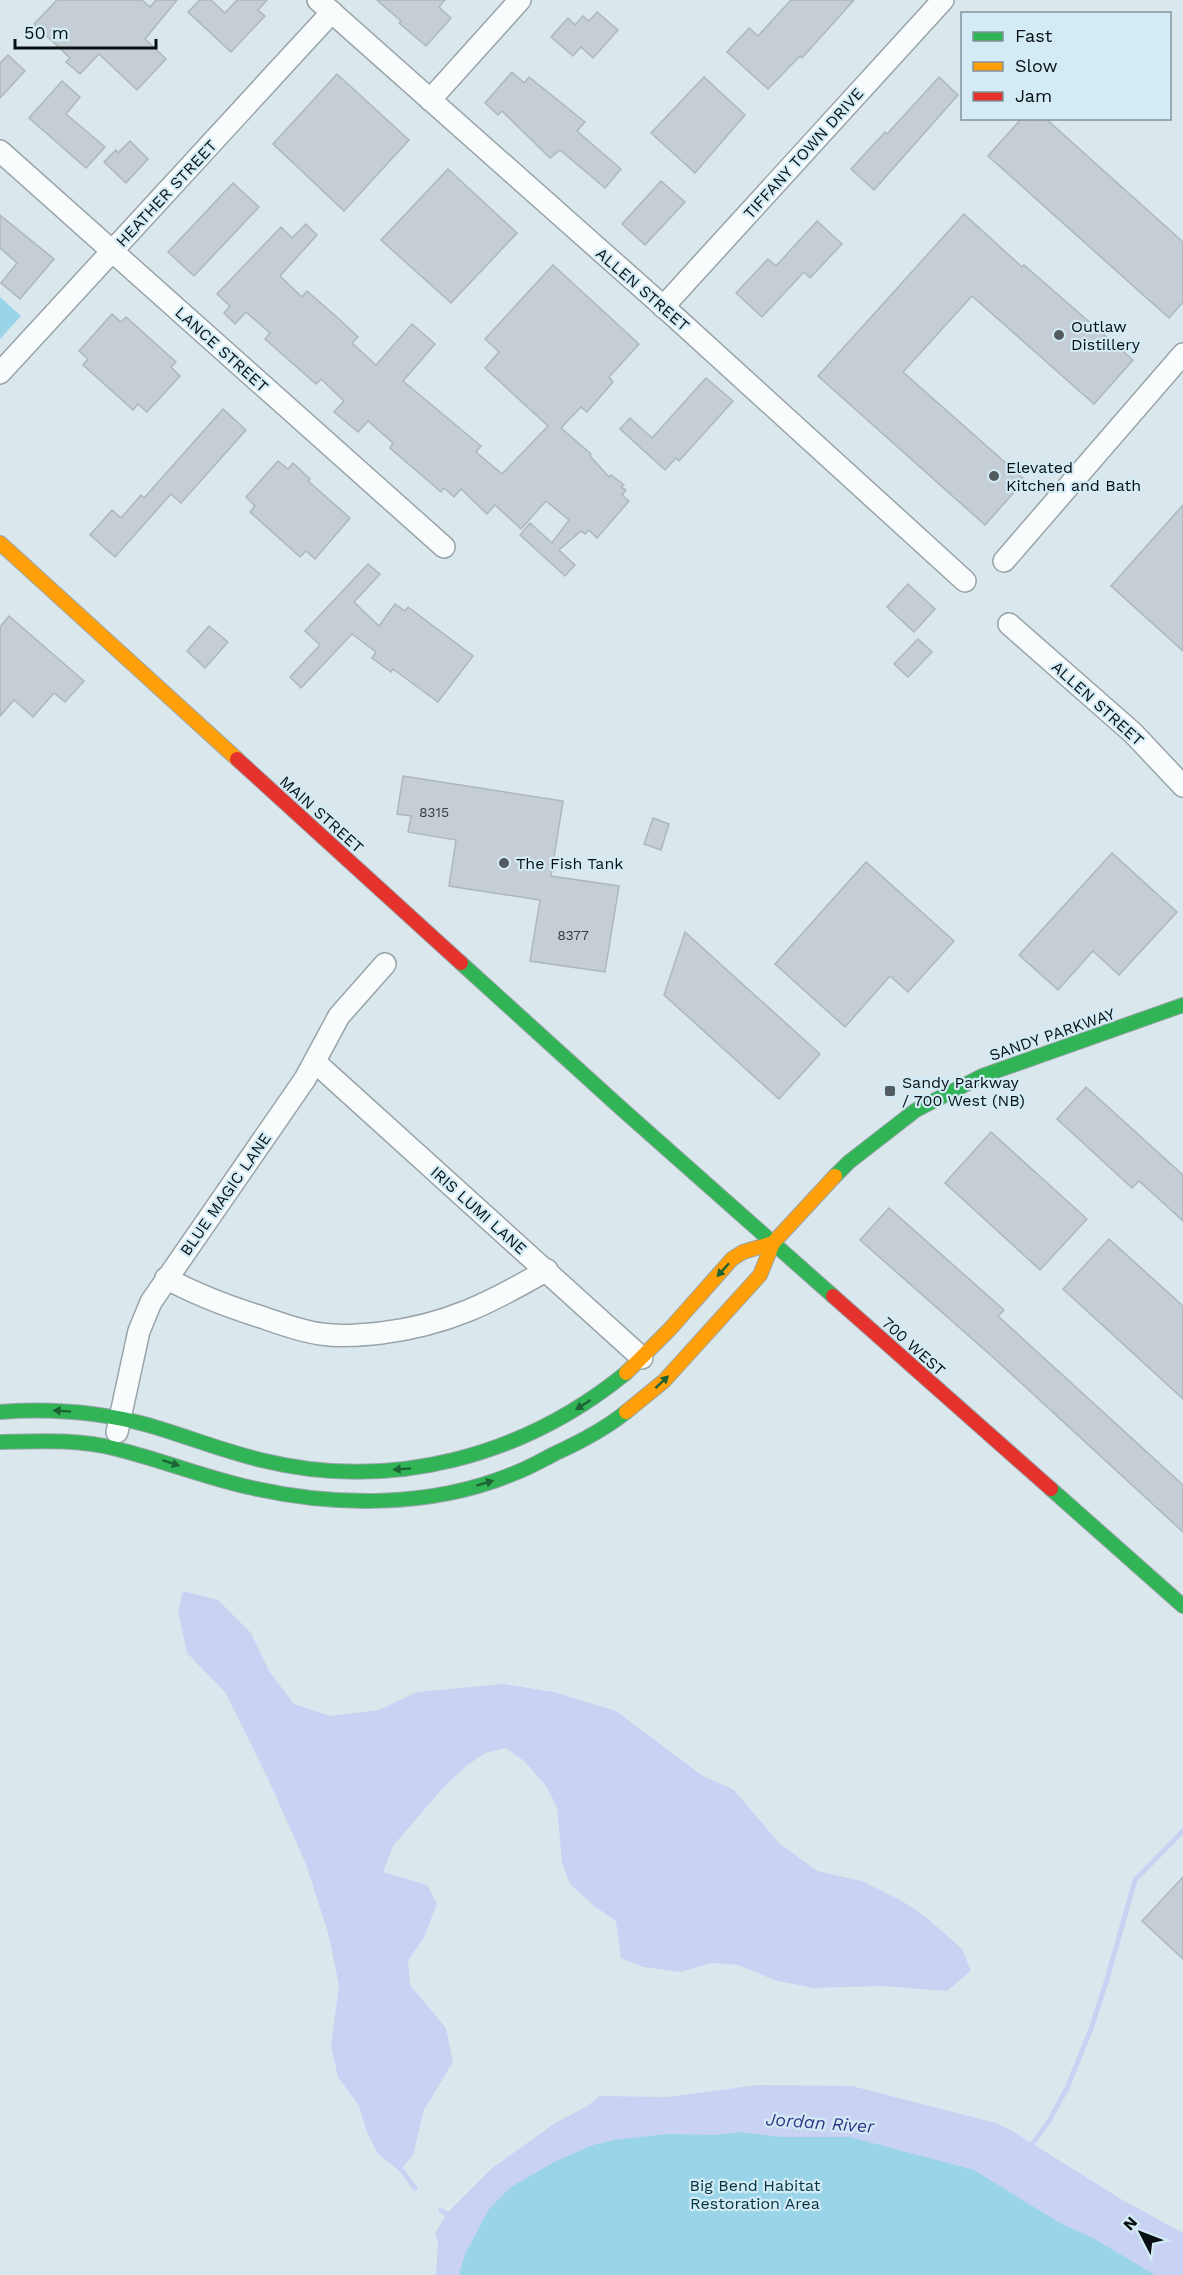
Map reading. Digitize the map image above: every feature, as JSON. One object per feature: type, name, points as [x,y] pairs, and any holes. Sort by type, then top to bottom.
[{"type":"main road","name":"MAIN STREET","points":[[0,543],[623,1110]]},
{"type":"main road","name":"SANDY PARKWAY","points":[[773,1243],[849,1162],[916,1110],[982,1076],[1183,1005]]},
{"type":"main road","name":"700 WEST","points":[[623,1110],[1183,1606]]},
{"type":"main road","points":[[0,1412],[62,1411],[120,1419],[146,1424],[262,1460],[289,1466],[350,1472],[410,1469],[440,1464],[472,1456],[531,1434],[584,1405],[625,1375],[737,1255],[773,1243]]},
{"type":"main road","points":[[0,1442],[55,1441],[115,1448],[247,1487],[319,1500],[402,1500],[461,1491],[489,1483],[538,1463],[583,1440],[622,1415],[648,1394],[689,1354],[760,1275],[773,1243]]},
{"type":"street","points":[[430,100],[520,0]]},
{"type":"street","name":"TIFFANY TOWN DRIVE","points":[[663,307],[943,0]]},
{"type":"street","name":"ALLEN STREET","points":[[325,6],[663,307],[965,581]]},
{"type":"street","name":"HEATHER STREET","points":[[0,373],[112,251],[325,6]]},
{"type":"street","name":"LANCE STREET","points":[[0,151],[444,547]]},
{"type":"street","points":[[1004,561],[1183,354]]},
{"type":"street","name":"ALLEN STREET","points":[[1009,624],[1133,733],[1183,786]]},
{"type":"street","name":"BLUE MAGIC LANE","points":[[115,1448],[139,1331],[151,1302],[315,1062],[339,1016],[385,964]]},
{"type":"street","name":"IRIS LUMI LANE","points":[[315,1062],[642,1358]]},
{"type":"street","points":[[166,1278],[208,1299],[302,1330],[322,1334],[357,1335],[407,1330],[444,1321],[489,1302],[547,1270]]},
{"type":"green space","points":[[0,297],[21,316],[0,339]]},
{"type":"green space","name":"Big Bend Habitat Restoration Area","points":[[700,2116],[962,2148],[1170,2275],[449,2275],[469,2218],[554,2150]]},
{"type":"water","points":[[183,1591],[218,1600],[251,1633],[269,1671],[294,1704],[330,1716],[379,1710],[417,1692],[503,1684],[554,1692],[616,1711],[703,1776],[734,1790],[779,1843],[817,1871],[862,1881],[902,1901],[926,1917],[962,1949],[971,1971],[947,1991],[881,1986],[813,1988],[774,1980],[738,1965],[712,1963],[680,1972],[643,1967],[621,1958],[616,1921],[594,1906],[570,1884],[562,1863],[557,1807],[546,1786],[524,1761],[506,1748],[485,1753],[466,1766],[442,1789],[393,1846],[383,1872],[427,1885],[437,1904],[424,1937],[408,1961],[410,1985],[446,2028],[453,2062],[424,2110],[413,2155],[401,2169],[402,2173],[377,2153],[359,2106],[338,2077],[331,2046],[339,1985],[328,1933],[306,1864],[269,1781],[225,1692],[187,1653],[178,1611]]},
{"type":"water","name":"Jordan River","points":[[758,2085],[852,2086],[996,2123],[1011,2130],[1121,2199],[1183,2233],[1183,2275],[1155,2275],[1093,2238],[1060,2223],[974,2170],[850,2137],[781,2137],[739,2132],[717,2135],[667,2134],[614,2140],[593,2145],[556,2161],[511,2187],[489,2209],[465,2254],[459,2275],[436,2275],[438,2241],[435,2234],[446,2214],[491,2169],[555,2123],[586,2107],[600,2096],[667,2097]]},
{"type":"building","points":[[57,0],[142,0],[150,7],[156,0],[177,0],[145,39],[166,59],[137,90],[99,54],[80,74],[66,62],[70,58],[34,24]]},
{"type":"building","points":[[200,0],[211,0],[225,13],[237,0],[267,0],[258,10],[265,16],[231,52],[188,12]]},
{"type":"building","points":[[377,0],[445,0],[439,7],[451,18],[426,46]]},
{"type":"building","points":[[791,0],[854,0],[802,58],[800,56],[768,89],[727,52],[749,28],[758,36]]},
{"type":"building","points":[[597,12],[618,30],[593,58],[581,47],[573,56],[551,37],[568,18],[575,25],[583,16],[589,21]]},
{"type":"building","points":[[8,55],[25,71],[0,98],[0,63]]},
{"type":"building","points":[[512,72],[524,83],[529,77],[585,122],[577,131],[621,169],[605,188],[560,150],[550,158],[502,111],[498,115],[485,103]]},
{"type":"building","points":[[337,74],[409,140],[344,211],[273,144]]},
{"type":"building","points":[[704,77],[745,115],[695,173],[651,133]]},
{"type":"building","points":[[939,77],[958,95],[874,190],[851,169],[885,132],[887,134]]},
{"type":"building","points":[[62,81],[80,97],[66,114],[105,147],[86,168],[29,118]]},
{"type":"building","points":[[1020,120],[1047,120],[1183,242],[1183,302],[1169,318],[988,156]]},
{"type":"building","points":[[130,141],[148,159],[126,183],[104,162]]},
{"type":"building","points":[[448,169],[517,233],[451,303],[381,240]]},
{"type":"building","points":[[661,181],[685,202],[645,245],[622,224]]},
{"type":"building","points":[[233,183],[259,207],[194,276],[168,252]]},
{"type":"building","points":[[964,214],[1022,267],[1024,265],[1133,360],[1094,404],[972,296],[903,372],[1025,480],[985,525],[818,376]]},
{"type":"building","points":[[0,215],[54,259],[20,299],[1,283],[17,263],[0,248]]},
{"type":"building","points":[[817,221],[842,244],[810,278],[804,272],[762,317],[736,293],[768,259],[776,266]]},
{"type":"building","points":[[306,224],[317,235],[280,276],[302,297],[307,291],[339,319],[358,337],[352,343],[376,365],[412,324],[435,344],[403,381],[481,446],[476,452],[502,474],[548,426],[485,368],[499,352],[485,339],[553,265],[639,344],[609,377],[613,382],[587,412],[581,407],[561,428],[591,454],[590,456],[609,477],[611,475],[624,485],[621,487],[626,490],[622,495],[629,501],[597,538],[589,530],[585,534],[581,531],[559,550],[575,565],[565,576],[520,535],[530,523],[552,543],[569,520],[546,501],[521,529],[495,505],[487,514],[461,489],[454,497],[444,488],[441,492],[390,448],[393,443],[368,421],[358,432],[334,412],[344,401],[321,379],[316,384],[265,339],[270,333],[246,312],[235,324],[224,313],[230,306],[217,294],[281,227],[292,238]]},
{"type":"building","points":[[112,314],[121,322],[126,317],[176,362],[171,367],[180,376],[147,412],[138,404],[133,410],[83,365],[88,359],[79,351]]},
{"type":"building","points":[[706,378],[733,401],[679,461],[676,458],[665,470],[620,429],[630,418],[652,438]]},
{"type":"building","points":[[223,409],[246,430],[181,503],[171,494],[115,557],[90,535],[112,510],[121,518],[141,495],[144,498]]},
{"type":"building","points":[[278,461],[288,469],[293,463],[310,479],[308,481],[350,518],[315,559],[306,551],[300,557],[250,512],[255,506],[246,497]]},
{"type":"building","points":[[1183,505],[1183,651],[1111,586]]},
{"type":"building","points":[[368,564],[380,574],[354,602],[379,626],[395,604],[405,611],[408,607],[473,656],[438,702],[393,669],[391,672],[372,658],[376,652],[352,634],[301,688],[290,677],[320,645],[305,631]]},
{"type":"building","points":[[908,584],[935,609],[914,632],[887,607]]},
{"type":"building","points":[[9,616],[84,681],[65,702],[54,693],[33,717],[14,700],[0,716],[0,627]]},
{"type":"building","points":[[209,626],[228,642],[205,668],[187,651]]},
{"type":"building","points":[[918,639],[932,652],[908,677],[894,664]]},
{"type":"building","points":[[403,776],[563,801],[551,876],[619,886],[605,972],[530,961],[540,900],[449,886],[456,840],[408,832],[411,816],[397,814]]},
{"type":"building","points":[[653,818],[669,824],[661,850],[644,844]]},
{"type":"building","points":[[1112,853],[1177,912],[1119,975],[1093,951],[1058,990],[1019,955]]},
{"type":"building","points":[[866,862],[954,941],[908,992],[890,976],[845,1027],[775,964]]},
{"type":"building","points":[[685,932],[820,1054],[779,1099],[664,995]]},
{"type":"building","points":[[1086,1087],[1183,1175],[1183,1221],[1139,1181],[1132,1188],[1057,1119]]},
{"type":"building","points":[[991,1132],[1087,1219],[1040,1270],[945,1183]]},
{"type":"building","points":[[889,1208],[1004,1310],[998,1316],[1183,1485],[1183,1532],[995,1359],[860,1240]]},
{"type":"building","points":[[1109,1239],[1183,1306],[1183,1399],[1063,1289]]},
{"type":"building","points":[[1183,1877],[1183,1959],[1142,1921]]},
{"type":"waterway","points":[[1028,2150],[1049,2121],[1067,2088],[1091,2029],[1135,1880],[1183,1831]]},
{"type":"waterway","points":[[401,2169],[415,2188]]},
{"type":"waterway","points":[[441,2210],[451,2218]]},
{"type":"traffic: fast","points":[[461,963],[833,1296]]},
{"type":"traffic: fast","points":[[835,1176],[849,1162],[916,1110],[982,1076],[1183,1005]]},
{"type":"traffic: fast","points":[[0,1412],[56,1411],[112,1417],[148,1425],[261,1460],[309,1469],[358,1472],[406,1469],[453,1460],[499,1446],[544,1427],[586,1402],[626,1373]]},
{"type":"traffic: fast","points":[[0,1442],[59,1441],[103,1446],[232,1483],[281,1494],[348,1501],[383,1501],[450,1493],[515,1473],[592,1435],[626,1412]]},
{"type":"traffic: fast","points":[[1051,1489],[1183,1606]]},
{"type":"traffic: slow","points":[[0,543],[237,759]]},
{"type":"traffic: slow","points":[[626,1412],[664,1381],[760,1275],[773,1243],[835,1176]]},
{"type":"traffic: slow","points":[[626,1373],[670,1329],[732,1259],[743,1252],[773,1243]]},
{"type":"traffic: jam","points":[[237,759],[461,963]]},
{"type":"traffic: jam","points":[[833,1296],[1051,1489]]},
{"type":"place","name":"Outlaw Distillery","points":[[1059,335]]},
{"type":"place","name":"Elevated Kitchen and Bath","points":[[994,476]]},
{"type":"place","name":"The Fish Tank","points":[[504,863]]},
{"type":"place","name":"Sandy Parkway / 700 West (NB)","points":[[890,1091]]}]
